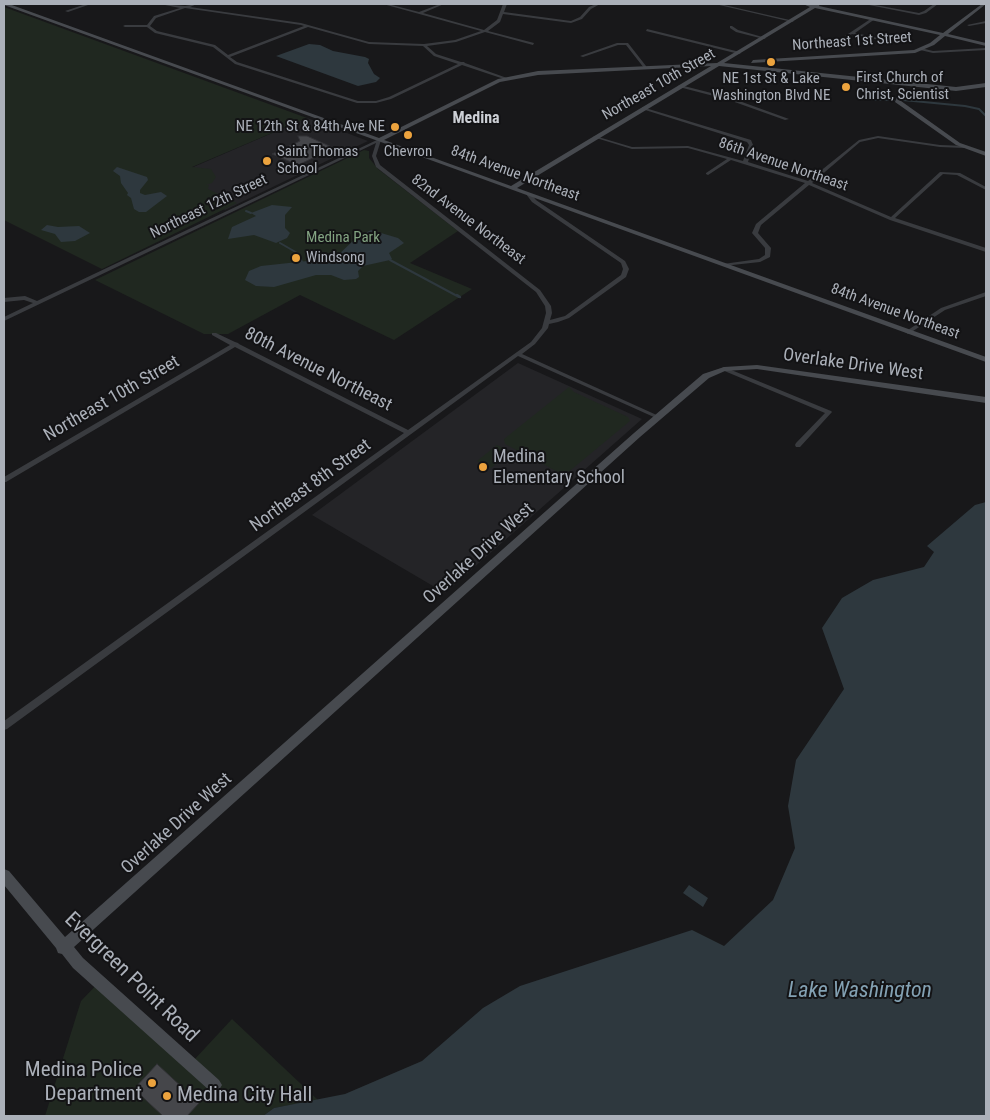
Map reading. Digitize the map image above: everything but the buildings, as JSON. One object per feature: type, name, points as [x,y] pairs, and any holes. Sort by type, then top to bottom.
[{"type":"main road","name":"84th Avenue Northeast","points":[[5,4],[986,360]]},
{"type":"main road","points":[[804,4],[817,5],[986,44]]},
{"type":"main road","points":[[921,49],[944,35],[985,4]]},
{"type":"main road","name":"Northeast 10th Street","points":[[512,188],[817,5]]},
{"type":"main road","name":"Northeast 1st Street","points":[[719,64],[898,53],[921,49]]},
{"type":"main road","points":[[762,61],[758,65],[766,68]]},
{"type":"main road","points":[[719,64],[938,89],[986,85]]},
{"type":"main road","name":"Northeast 12th Street","points":[[379,140],[505,78],[538,73],[719,64]]},
{"type":"main road","points":[[938,89],[904,95],[898,102],[923,121],[964,147],[986,154]]},
{"type":"main road","points":[[362,133],[382,133],[403,128]]},
{"type":"main road","name":"Overlake Drive West","points":[[63,948],[698,381],[724,369],[757,367],[986,400]]},
{"type":"main road","name":"Evergreen Point Road","points":[[4,875],[63,948],[214,1085]]},
{"type":"street","points":[[67,11],[89,4]]},
{"type":"street","points":[[162,4],[309,26],[369,43],[424,45],[456,41],[485,31],[499,21],[505,4]]},
{"type":"street","points":[[148,26],[155,17],[194,4]]},
{"type":"street","points":[[385,4],[533,44]]},
{"type":"street","points":[[420,13],[442,4]]},
{"type":"street","points":[[503,13],[563,22],[575,21],[598,4]]},
{"type":"street","points":[[717,4],[792,21]]},
{"type":"street","points":[[866,4],[919,14],[936,4]]},
{"type":"street","points":[[873,19],[849,35],[878,39]]},
{"type":"street","points":[[969,25],[986,22]]},
{"type":"street","points":[[125,26],[148,26],[156,32],[214,46],[236,62],[327,93],[364,102],[390,98],[463,63]]},
{"type":"street","points":[[228,56],[309,26]]},
{"type":"street","points":[[731,27],[737,31],[764,38]]},
{"type":"street","points":[[647,30],[739,53]]},
{"type":"street","points":[[582,56],[618,44],[627,44],[645,67]]},
{"type":"street","points":[[424,45],[435,55],[505,78]]},
{"type":"street","name":"Northeast 1st Street","points":[[921,49],[933,52],[986,49]]},
{"type":"street","points":[[680,86],[730,99],[787,119]]},
{"type":"street","points":[[643,108],[749,141],[751,145],[745,163]]},
{"type":"street","points":[[725,265],[760,260],[768,256],[770,251],[756,233],[757,226],[859,141],[878,137],[940,146],[964,147]]},
{"type":"street","name":"86th Avenue Northeast","points":[[595,138],[632,148],[688,147],[745,163],[809,183],[892,219],[986,250]]},
{"type":"street","points":[[358,149],[368,148],[374,151],[379,140]]},
{"type":"street","name":"Northeast 12th Street","points":[[4,319],[379,140]]},
{"type":"street","name":"82nd Avenue Northeast","points":[[374,151],[374,161],[383,171],[538,291],[548,306],[548,322]]},
{"type":"street","points":[[708,174],[730,159]]},
{"type":"street","points":[[892,219],[942,173],[958,174],[986,189]]},
{"type":"street","points":[[528,194],[534,201],[623,262],[626,267],[624,276],[567,317],[548,322]]},
{"type":"street","points":[[908,332],[943,309],[986,294]]},
{"type":"street","points":[[4,300],[25,298],[37,303]]},
{"type":"street","name":"Northeast 8th Street","points":[[4,726],[518,354],[541,335],[548,322]]},
{"type":"street","name":"80th Avenue Northeast","points":[[214,334],[408,434]]},
{"type":"street","name":"Northeast 10th Street","points":[[4,480],[236,344]]},
{"type":"street","points":[[518,354],[658,417]]},
{"type":"street","points":[[724,369],[829,412],[798,445]]},
{"type":"shaded area","name":"Saint Thomas School","points":[[307,118],[368,141],[225,210],[161,181]]},
{"type":"shaded area","name":"Medina Elementary School","points":[[518,363],[642,419],[445,593],[312,515]]},
{"type":"green space","points":[[4,7],[307,118],[192,167],[211,169],[216,177],[212,183],[206,185],[209,185],[208,189],[237,203],[102,269],[4,220]]},
{"type":"green space","name":"Medina Park","points":[[364,150],[369,151],[369,158],[378,169],[458,231],[410,263],[472,289],[394,340],[300,295],[228,334],[204,334],[95,280]]},
{"type":"green space","points":[[569,387],[574,392],[628,417],[630,421],[566,474],[560,473],[505,444],[504,439]]},
{"type":"green space","points":[[497,445],[511,452],[491,468],[477,461]]},
{"type":"green space","points":[[104,977],[194,1060],[232,1019],[318,1100],[274,1108],[263,1116],[45,1116],[81,1001]]},
{"type":"water","points":[[309,44],[320,45],[333,51],[365,57],[369,59],[368,63],[374,74],[380,78],[376,82],[358,86],[276,56]]},
{"type":"water","points":[[117,167],[147,177],[148,180],[140,190],[140,193],[145,195],[161,192],[167,196],[146,212],[139,212],[134,209],[131,198],[127,195],[128,193],[121,183],[120,176],[113,171]]},
{"type":"water","points":[[272,205],[292,207],[285,215],[285,228],[290,233],[287,238],[276,243],[254,235],[228,239],[232,227],[256,216],[251,213]]},
{"type":"water","points":[[47,225],[58,227],[79,226],[90,233],[75,241],[61,242],[55,234],[41,230]]},
{"type":"water","points":[[371,230],[398,238],[404,243],[389,253],[392,259],[363,266],[358,271],[359,277],[356,279],[344,280],[331,275],[316,275],[274,287],[256,286],[245,280],[249,271],[261,266],[335,258],[356,238]]},
{"type":"water","name":"Lake Washington","points":[[986,502],[986,1116],[263,1116],[274,1108],[345,1094],[422,1061],[483,1008],[520,986],[692,930],[724,946],[773,900],[795,848],[788,806],[796,760],[844,689],[822,628],[842,598],[873,580],[924,567],[934,552],[927,546],[975,505]]},
{"type":"water","points":[[689,885],[708,898],[703,907],[683,893]]},
{"type":"waterway","points":[[870,100],[894,100]]},
{"type":"waterway","points":[[903,100],[965,106],[979,109],[986,116]]},
{"type":"waterway","points":[[246,211],[251,213]]},
{"type":"waterway","points":[[280,243],[299,254],[302,262]]},
{"type":"waterway","points":[[390,260],[459,297]]},
{"type":"place","name":"NE 1st St & Lake Washington Blvd NE","points":[[771,62]]},
{"type":"place","name":"First Church of Christ, Scientist","points":[[846,87]]},
{"type":"place","name":"NE 12th St & 84th Ave NE","points":[[395,127]]},
{"type":"place","name":"Chevron","points":[[408,135]]},
{"type":"place","name":"Saint Thomas School","points":[[267,161]]},
{"type":"place","name":"Windsong","points":[[296,258]]},
{"type":"place","name":"Medina Elementary School","points":[[483,467]]},
{"type":"place","name":"Medina Police Department","points":[[152,1083]]},
{"type":"place","name":"Medina City Hall","points":[[167,1096]]},
{"type":"district","name":"Medina","points":[[476,119]]}]
